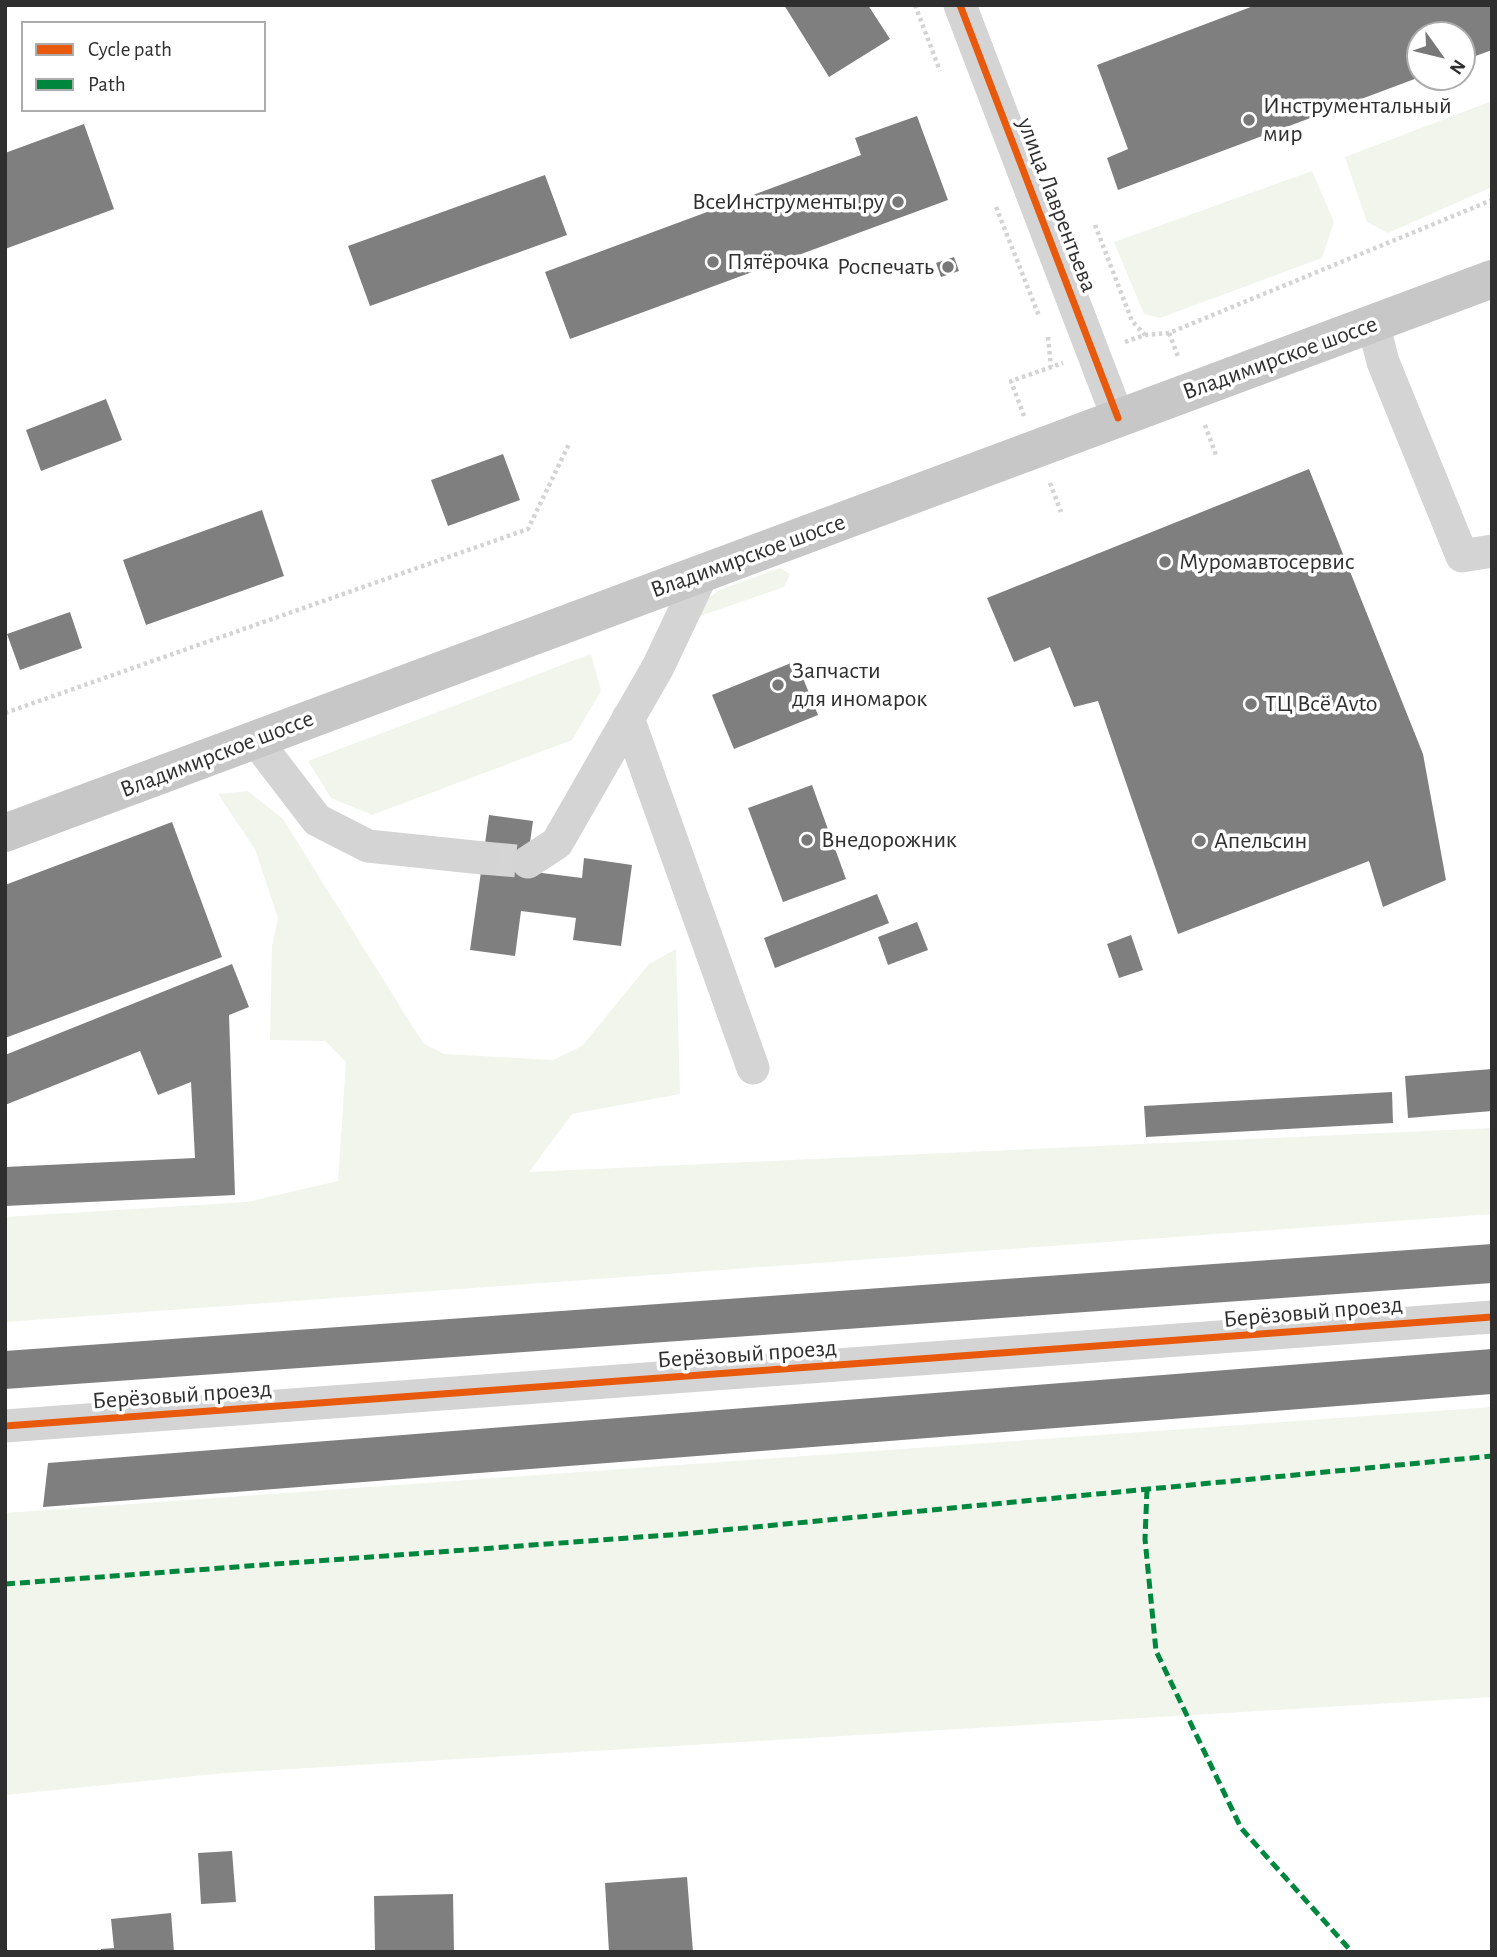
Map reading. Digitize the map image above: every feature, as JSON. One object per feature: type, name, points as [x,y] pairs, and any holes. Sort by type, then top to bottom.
[{"type":"main road","name":"Владимирское шоссе","points":[[5,833],[1492,279]]},
{"type":"street","name":"улица Лаврентьева","points":[[960,5],[1118,418]]},
{"type":"street","points":[[1373,323],[1384,362],[1462,556],[1492,551]]},
{"type":"street","points":[[528,862],[557,844],[658,667],[704,572]]},
{"type":"street","points":[[628,718],[753,1068]]},
{"type":"street","points":[[255,739],[317,820],[368,846],[483,858]]},
{"type":"street","name":"Берёзовый проезд","points":[[5,1426],[1492,1317]]},
{"type":"path","points":[[915,5],[940,71]]},
{"type":"path","points":[[1061,512],[1011,381],[1145,335],[1169,333],[1492,200]]},
{"type":"path","points":[[996,206],[1040,318]]},
{"type":"path","points":[[1095,225],[1132,321],[1145,335]]},
{"type":"path","points":[[1045,329],[1051,367]]},
{"type":"path","points":[[5,713],[528,529],[569,442]]},
{"type":"shaded area","points":[[1492,101],[1492,187],[1388,233],[1367,222],[1345,157]]},
{"type":"shaded area","points":[[1312,171],[1334,222],[1322,258],[1160,318],[1144,314],[1114,242]]},
{"type":"shaded area","points":[[780,568],[790,574],[784,587],[697,617],[706,600],[719,590]]},
{"type":"shaded area","points":[[591,654],[601,691],[572,740],[372,815],[331,798],[308,761]]},
{"type":"shaded area","points":[[248,791],[283,819],[423,1043],[444,1054],[553,1060],[582,1046],[649,964],[676,949],[680,1094],[572,1114],[529,1172],[1492,1128],[1492,1214],[5,1322],[5,1217],[247,1202],[338,1181],[346,1062],[325,1041],[270,1040],[272,946],[278,918],[255,849],[218,794]]},
{"type":"shaded area","points":[[1492,1407],[1492,1697],[225,1773],[5,1795],[5,1513]]},
{"type":"building","points":[[784,5],[868,5],[890,39],[829,77]]},
{"type":"building","points":[[1256,5],[1492,5],[1492,50],[1476,56],[1476,21],[1406,21],[1406,82],[1118,190],[1107,158],[1128,149],[1097,65]]},
{"type":"building","points":[[917,116],[948,200],[570,339],[545,272],[861,155],[855,138]]},
{"type":"building","points":[[84,124],[114,209],[5,249],[5,153]]},
{"type":"building","points":[[545,175],[567,235],[370,306],[348,246]]},
{"type":"building","name":"Роспечать","points":[[954,257],[959,271],[941,277],[936,263]]},
{"type":"building","points":[[106,399],[122,440],[41,471],[26,430]]},
{"type":"building","points":[[503,454],[520,500],[448,526],[431,480]]},
{"type":"building","name":"ТЦ Всё Avto","points":[[1309,469],[1423,754],[1446,880],[1383,907],[1369,861],[1178,934],[1098,701],[1074,707],[1050,647],[1014,662],[987,598]]},
{"type":"building","points":[[262,510],[284,576],[146,625],[123,560]]},
{"type":"building","points":[[70,612],[82,648],[20,670],[7,634]]},
{"type":"building","points":[[796,661],[818,715],[734,749],[712,695]]},
{"type":"building","points":[[812,785],[846,879],[783,902],[748,808]]},
{"type":"building","points":[[489,815],[533,821],[526,871],[582,878],[584,858],[632,865],[621,946],[573,940],[576,918],[521,911],[515,956],[470,950]]},
{"type":"building","points":[[172,822],[222,957],[5,1038],[5,885]]},
{"type":"building","points":[[877,894],[889,923],[775,968],[764,938]]},
{"type":"building","points":[[917,922],[928,950],[888,965],[878,937]]},
{"type":"building","points":[[1131,935],[1143,970],[1119,978],[1107,944]]},
{"type":"building","points":[[232,964],[249,1007],[229,1015],[235,1195],[5,1206],[5,1167],[195,1158],[191,1082],[158,1095],[140,1051],[5,1105],[5,1055]]},
{"type":"building","points":[[1492,1069],[1492,1111],[1408,1118],[1405,1076]]},
{"type":"building","points":[[1392,1092],[1393,1123],[1146,1137],[1144,1106]]},
{"type":"building","points":[[1492,1244],[1492,1283],[5,1389],[5,1351]]},
{"type":"building","points":[[1492,1349],[1492,1394],[43,1507],[48,1463]]},
{"type":"building","points":[[232,1851],[236,1902],[201,1904],[198,1853]]},
{"type":"building","points":[[687,1877],[693,1952],[609,1952],[605,1883]]},
{"type":"building","points":[[453,1894],[454,1952],[375,1952],[374,1896]]},
{"type":"building","points":[[171,1913],[174,1952],[101,1952],[101,1949],[114,1948],[111,1919]]},
{"type":"tunnel","points":[[483,858],[528,862]]},
{"type":"marked path","points":[[5,1584],[682,1534],[1492,1456]]},
{"type":"marked path","points":[[1147,1489],[1145,1539],[1156,1651],[1241,1828],[1352,1952]]},
{"type":"cycle path","points":[[960,5],[1118,418]]},
{"type":"cycle path","points":[[5,1426],[1492,1317]]},
{"type":"place","name":"Инструментальный мир","points":[[1249,120]]},
{"type":"place","name":"ВсеИнструменты.ру","points":[[898,202]]},
{"type":"place","name":"Пятёрочка","points":[[713,262]]},
{"type":"place","name":"Роспечать","points":[[948,267]]},
{"type":"place","name":"Муромавтосервис","points":[[1165,562]]},
{"type":"place","name":"Запчасти для иномарок","points":[[778,685]]},
{"type":"place","name":"ТЦ Всё Avto","points":[[1251,704]]},
{"type":"place","name":"Внедорожник","points":[[807,840]]},
{"type":"place","name":"Апельсин","points":[[1200,841]]}]
